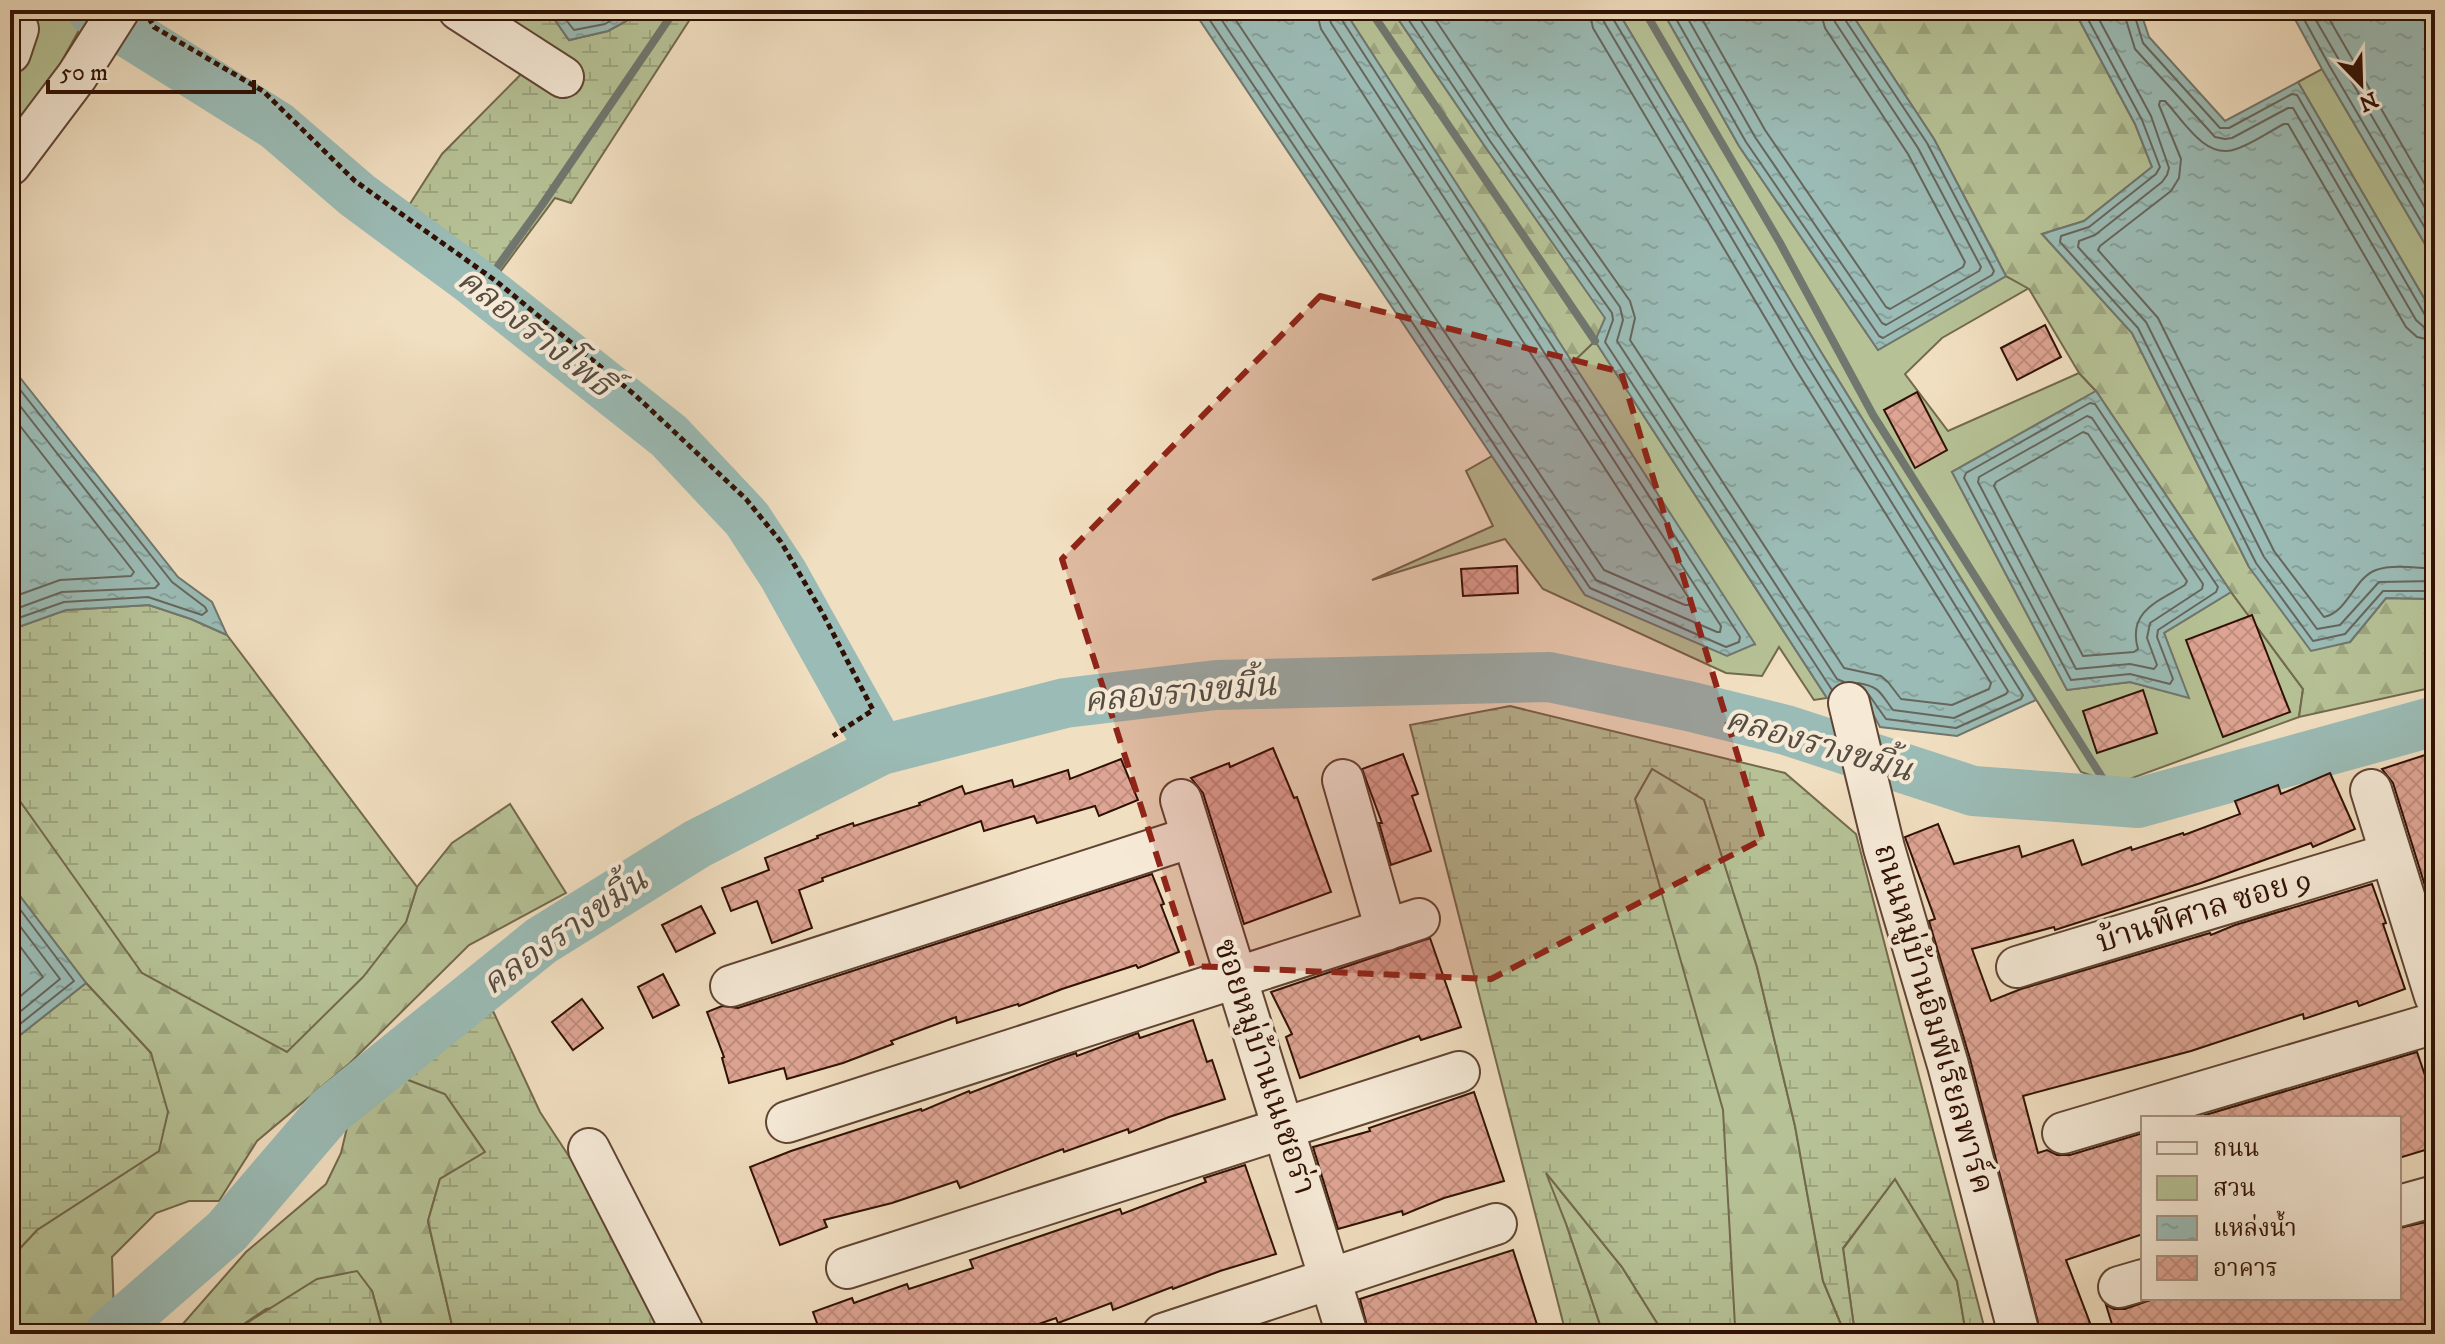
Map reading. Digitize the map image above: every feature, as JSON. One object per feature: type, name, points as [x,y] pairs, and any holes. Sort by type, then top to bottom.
[{"type":"street","points":[[10,165],[77,76],[119,10]]},
{"type":"street","points":[[459,10],[563,77]]},
{"type":"street","name":"ถนนหมู่บ้านอิมพีเรียลพาร์ค","points":[[1849,703],[1884,848],[1948,1065],[2019,1334]]},
{"type":"street","points":[[787,1122],[1402,924],[1343,780]]},
{"type":"street","points":[[2371,790],[2435,996]]},
{"type":"street","name":"ซอยหมู่บ้านเนเชอร่า","points":[[731,986],[1186,819],[1347,1334]]},
{"type":"street","name":"บ้านพิศาล ซอย 9","points":[[2017,967],[2390,854]]},
{"type":"street","points":[[2063,1133],[2435,1023]]},
{"type":"street","points":[[847,1268],[1459,1072]]},
{"type":"street","points":[[589,1149],[684,1334]]},
{"type":"street","points":[[2401,1205],[2435,1196]]},
{"type":"street","points":[[1163,1334],[1496,1224]]},
{"type":"path","points":[[153,10],[149,18],[154,27],[263,91],[355,181],[496,281],[635,395],[746,499],[781,542],[873,710],[833,736]]},
{"type":"highlighted area","points":[[1320,296],[1621,372],[1763,839],[1491,979],[1192,966],[1062,559]]},
{"type":"green space","points":[[10,10],[61,10],[83,23],[58,68],[10,135]]},
{"type":"green space","points":[[479,10],[548,10],[569,40],[608,31],[646,10],[696,10],[571,203],[555,198],[497,276],[406,210],[442,154],[540,55]]},
{"type":"green space","points":[[1344,10],[1392,10],[1606,318],[1595,341],[1572,363]]},
{"type":"green space","points":[[1617,10],[1662,10],[1739,146],[1878,350],[2006,276],[2029,288],[1942,338],[1905,374],[1948,431],[2079,373],[2096,391],[1952,472],[2067,690],[2130,682],[2188,697],[2164,633],[2231,592],[2303,689],[2299,717],[2116,784],[2081,772],[1821,352]]},
{"type":"green space","points":[[1849,10],[2074,10],[2135,124],[2152,167],[2084,221],[2042,234],[2132,333],[2249,567],[2350,642],[2386,598],[2435,599],[2435,687],[2299,717],[2303,689],[2231,592],[2096,391],[2079,373],[2029,289],[2006,276],[1934,139]]},
{"type":"green space","points":[[2322,69],[2435,261],[2435,317],[2298,82]]},
{"type":"green space","points":[[1595,341],[1827,698],[1814,700],[1779,647],[1762,676],[1726,673],[1543,589],[1505,539],[1372,580],[1493,526],[1466,471],[1492,456],[1585,595],[1754,644],[1572,363]]},
{"type":"green space","points":[[149,605],[227,635],[417,887],[406,922],[363,977],[287,1052],[142,973],[10,787],[10,630],[66,610]]},
{"type":"green space","points":[[1510,706],[1785,773],[1856,834],[1986,1334],[1966,1334],[1957,1281],[1895,1179],[1843,1248],[1855,1334],[1845,1334],[1823,1281],[1795,1126],[1757,967],[1704,800],[1652,769],[1635,799],[1723,1110],[1735,1326],[1725,1334],[1664,1334],[1622,1267],[1546,1173],[1603,1334],[1566,1334],[1410,725]]},
{"type":"green space","points":[[1652,768],[1704,799],[1757,967],[1795,1126],[1823,1281],[1845,1334],[1725,1334],[1735,1326],[1635,799]]},
{"type":"green space","points":[[10,787],[38,826],[406,922],[417,887],[452,843],[510,804],[566,893],[469,945],[350,1063],[257,1141],[219,1201],[189,1201],[156,1213],[112,1257],[114,1314],[86,1334],[10,1334],[10,1259],[37,1230],[159,1151],[151,1053],[86,983],[10,883]]},
{"type":"green space","points":[[86,983],[151,1053],[168,1112],[159,1151],[37,1230],[10,1259],[10,1043]]},
{"type":"green space","points":[[493,1011],[540,1112],[574,1164],[671,1334],[454,1334],[428,1221],[440,1179],[485,1152],[445,1094],[398,1076]]},
{"type":"green space","points":[[398,1076],[445,1094],[485,1152],[440,1179],[428,1221],[454,1334],[384,1334],[372,1291],[266,1309],[229,1334],[174,1334],[246,1252],[326,1184],[341,1153],[350,1115]]},
{"type":"green space","points":[[1544,1170],[1622,1267],[1664,1334],[1603,1334],[1566,1224]]},
{"type":"green space","points":[[1895,1179],[1957,1281],[1966,1334],[1855,1334],[1843,1249]]},
{"type":"green space","points":[[357,1271],[372,1291],[384,1334],[229,1334],[317,1279]]},
{"type":"water","points":[[548,10],[646,10],[608,31],[569,40]]},
{"type":"water","points":[[1193,10],[1344,10],[1755,644],[1727,656],[1585,595]]},
{"type":"water","points":[[1392,10],[1617,10],[1821,352],[2036,700],[1957,736],[1880,727],[1867,703],[1827,698],[1595,341],[1605,318]]},
{"type":"water","points":[[1662,10],[1849,10],[1934,139],[2006,276],[1878,350],[1739,146]]},
{"type":"water","points":[[2074,10],[2140,10],[2149,37],[2225,121],[2298,82],[2435,317],[2435,599],[2386,598],[2350,642],[2311,651],[2249,567],[2132,333],[2042,234],[2084,221],[2152,167],[2135,124]]},
{"type":"water","points":[[2290,10],[2435,10],[2435,261],[2322,69]]},
{"type":"water","points":[[10,365],[178,577],[212,602],[227,635],[149,605],[66,610],[10,630]]},
{"type":"water","points":[[2096,391],[2231,592],[2164,633],[2189,698],[2130,682],[2067,690],[1952,472]]},
{"type":"water","points":[[10,883],[86,983],[10,1043]]},
{"type":"building","points":[[2045,325],[2061,357],[2017,380],[2001,348]]},
{"type":"building","points":[[1917,392],[1947,450],[1915,468],[1884,410]]},
{"type":"building","points":[[1517,566],[1518,593],[1463,596],[1461,569]]},
{"type":"building","points":[[2252,615],[2290,712],[2223,737],[2186,640]]},
{"type":"building","points":[[2143,690],[2157,733],[2097,753],[2083,711]]},
{"type":"building","points":[[1273,748],[1294,798],[1297,797],[1331,892],[1244,924],[1203,793],[1191,778],[1229,763],[1230,767]]},
{"type":"building","points":[[1403,754],[1418,794],[1412,796],[1431,851],[1391,865],[1379,823],[1382,823],[1362,769]]},
{"type":"building","points":[[2425,755],[2435,782],[2435,918],[2393,783],[2382,769]]},
{"type":"building","points":[[1121,759],[1138,800],[1099,816],[1095,806],[1037,823],[1034,816],[984,831],[981,821],[822,878],[823,881],[799,890],[812,928],[772,943],[757,901],[731,911],[722,888],[769,870],[765,858],[853,823],[854,826],[920,805],[962,786],[965,794],[1012,780],[1014,787],[1068,770],[1070,779]]},
{"type":"building","points":[[2330,773],[2355,829],[2313,847],[2311,843],[2201,883],[2055,930],[2054,927],[1972,949],[1991,1001],[2021,989],[2211,935],[2372,884],[2405,989],[2359,1006],[2357,1001],[2304,1019],[2303,1014],[2191,1051],[2023,1096],[2038,1153],[2047,1150],[2057,1155],[2070,1155],[2141,1134],[2141,1235],[2066,1260],[2090,1323],[2064,1334],[2041,1334],[1970,1059],[1929,921],[1935,919],[1905,837],[1938,824],[1954,864],[2019,846],[2022,857],[2073,840],[2082,865],[2131,847],[2132,850],[2184,835],[2240,814],[2235,801],[2278,785],[2281,794]]},
{"type":"building","points":[[1152,874],[1179,952],[1019,1006],[957,1023],[956,1017],[843,1063],[787,1079],[784,1068],[729,1083],[724,1057],[707,1012],[722,1006],[738,1008]]},
{"type":"building","points":[[701,906],[715,933],[676,952],[662,925]]},
{"type":"building","points":[[1430,938],[1461,1027],[1421,1040],[1419,1036],[1300,1078],[1286,1037],[1292,1034],[1271,992]]},
{"type":"building","points":[[663,974],[679,1005],[653,1018],[638,987]]},
{"type":"building","points":[[582,999],[603,1028],[573,1050],[552,1022]]},
{"type":"building","points":[[1193,1020],[1207,1062],[1212,1060],[1225,1099],[1129,1133],[1128,1129],[1064,1152],[1063,1149],[960,1188],[957,1181],[892,1203],[824,1220],[827,1227],[780,1245],[750,1167],[791,1151],[922,1111],[1076,1053],[1077,1056],[1138,1033],[1140,1038]]},
{"type":"building","points":[[2417,1052],[2429,1087],[2425,1088],[2435,1121],[2435,1147],[2401,1157],[2401,1116],[2202,1116]]},
{"type":"building","points":[[1474,1092],[1504,1181],[1444,1198],[1403,1215],[1402,1211],[1338,1229],[1313,1147],[1370,1131],[1369,1128]]},
{"type":"building","points":[[1245,1165],[1276,1254],[1172,1287],[1113,1310],[1111,1303],[1058,1323],[1056,1318],[1010,1334],[821,1334],[813,1312],[852,1298],[854,1303],[907,1284],[909,1289],[973,1268],[970,1260],[1120,1209],[1122,1214],[1206,1182],[1204,1178]]},
{"type":"building","points":[[2435,1220],[2435,1323],[2395,1334],[2115,1334],[2106,1305],[2125,1309],[2150,1300],[2401,1300],[2401,1228]]},
{"type":"building","points":[[1513,1250],[1540,1334],[1369,1334],[1360,1299]]},
{"type":"waterway","name":"คลองรางโพธิ์","points":[[92,10],[277,126],[357,195],[472,280],[669,436],[747,519],[783,574],[881,750]]},
{"type":"waterway","points":[[498,266],[675,10]]},
{"type":"waterway","points":[[1370,10],[1595,341]]},
{"type":"waterway","points":[[1644,10],[1780,243],[1873,415],[2117,801]]},
{"type":"waterway","name":"คลองรางขมิ้น","points":[[109,1334],[227,1231],[329,1112],[541,941],[697,844],[881,750],[1065,703],[1216,685],[1549,677],[1786,730],[1973,791],[2138,803],[2435,721]]}]
